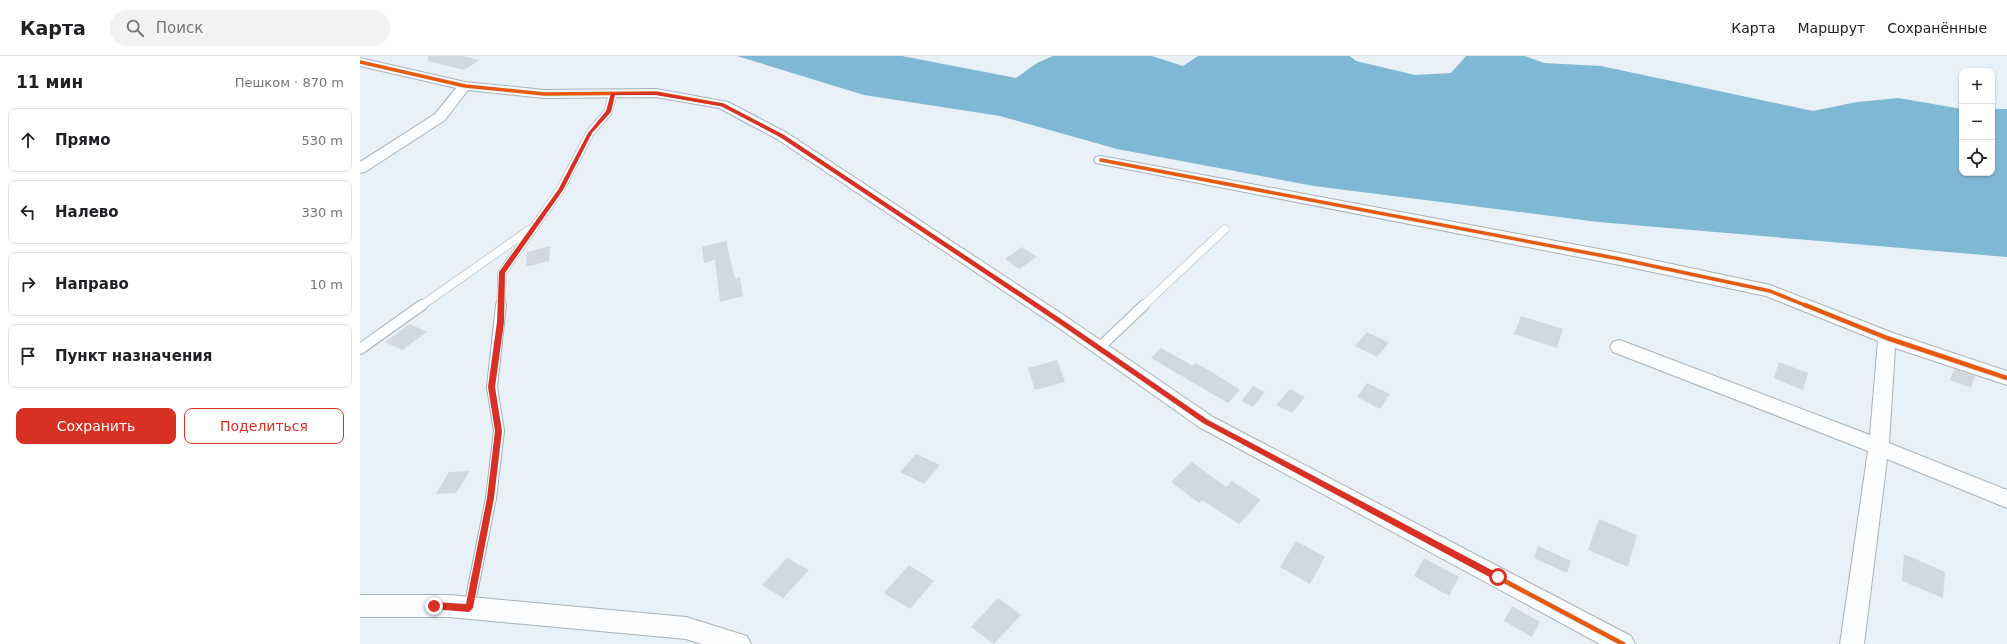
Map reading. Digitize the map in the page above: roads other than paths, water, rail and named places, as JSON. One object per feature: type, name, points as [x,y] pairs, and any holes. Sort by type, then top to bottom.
[{"type":"street","points":[[360,62],[464,86],[544,94],[656,93],[723,105],[782,136],[1099,348],[1206,422],[1623,644]]},
{"type":"street","points":[[360,169],[440,116],[464,86]]},
{"type":"street","points":[[1101,160],[1620,259],[1770,291],[1887,338],[2007,378]]},
{"type":"street","points":[[1852,644],[1879,447],[1887,338]]},
{"type":"street","points":[[1619,347],[1879,447],[2007,499]]},
{"type":"street","points":[[360,606],[449,606],[686,628],[739,644]]},
{"type":"lane","points":[[469,608],[491,498],[498,431],[492,387],[500,322],[502,272],[560,190],[590,133],[608,112],[613,94]]},
{"type":"lane","points":[[360,349],[534,226]]},
{"type":"lane","points":[[1099,348],[1225,229]]},
{"type":"water","points":[[737,56],[902,56],[1016,78],[1037,63],[1053,56],[1152,56],[1183,66],[1198,56],[1350,56],[1356,61],[1415,75],[1451,73],[1466,56],[1525,56],[1544,63],[1601,66],[1813,111],[1857,102],[1898,98],[1959,108],[1959,176],[1995,176],[1995,109],[2007,109],[2007,257],[1598,222],[1314,186],[1117,149],[1000,116],[864,95]]}]
